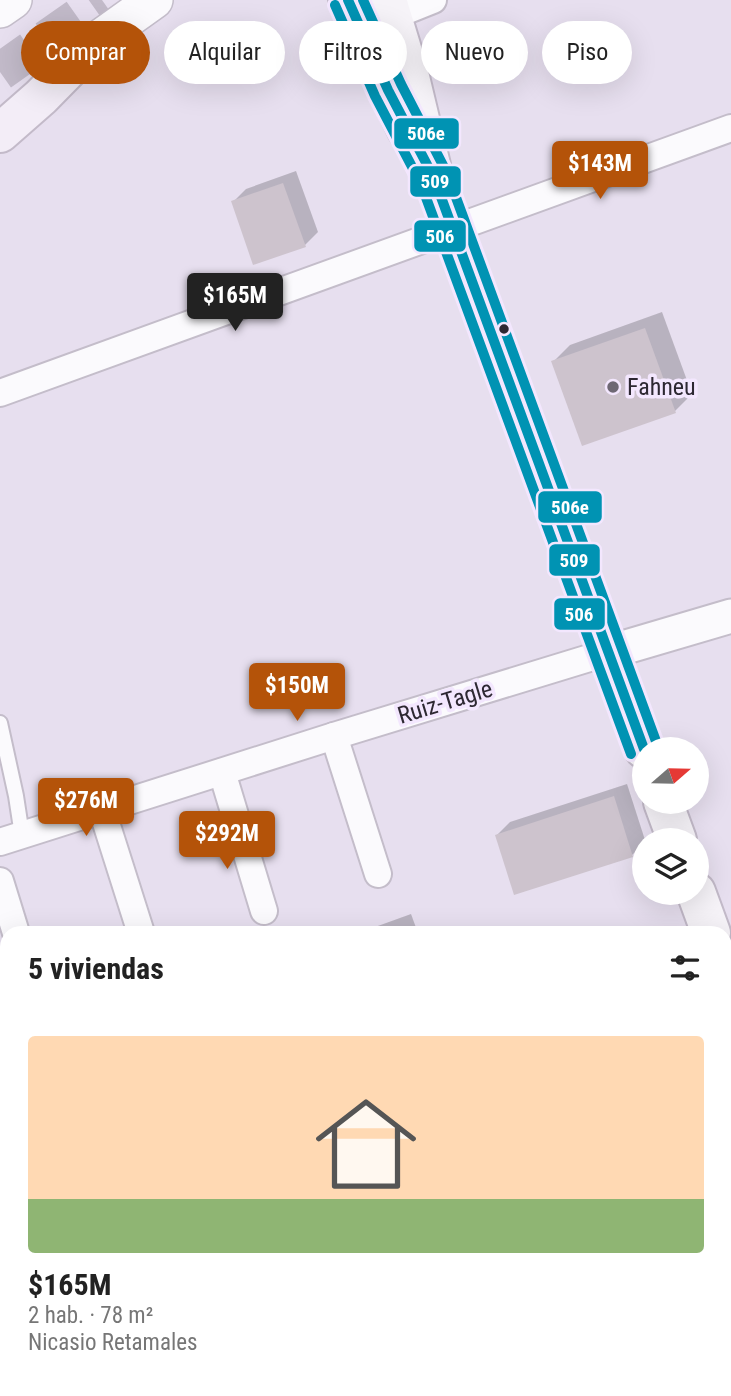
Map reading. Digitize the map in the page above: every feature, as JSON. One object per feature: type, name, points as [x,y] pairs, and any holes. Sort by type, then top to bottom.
[{"type":"highway","points":[[0,133],[54,84]]},
{"type":"main road","points":[[0,9],[13,0]]},
{"type":"main road","points":[[125,21],[154,0]]},
{"type":"main road","points":[[348,0],[387,90],[434,178]]},
{"type":"main road","points":[[390,8],[408,68],[434,178],[640,737]]},
{"type":"main road","points":[[0,109],[36,84]]},
{"type":"main road","points":[[701,905],[708,926]]},
{"type":"street","points":[[390,8],[433,0]]},
{"type":"street","points":[[0,393],[731,128]]},
{"type":"street","name":"Ruiz-Tagle","points":[[11,838],[334,736],[731,616]]},
{"type":"street","points":[[334,736],[378,874]]},
{"type":"street","points":[[222,772],[264,911]]},
{"type":"street","points":[[102,810],[139,926]]},
{"type":"street","points":[[0,881],[14,926]]},
{"type":"lane","points":[[0,723],[16,796],[11,838]]},
{"type":"building","points":[[283,183],[306,247],[253,265],[231,201]]},
{"type":"building","name":"Fahneu","points":[[645,328],[676,413],[582,446],[551,361]]},
{"type":"building","points":[[614,796],[632,857],[514,895],[495,835]]},
{"type":"tunnel","points":[[0,72],[102,0]]},
{"type":"transit line","name":"509","points":[[348,0],[388,90],[434,178],[640,737]]},
{"type":"transit line","name":"506e","points":[[363,0],[401,84],[447,173],[654,737]]},
{"type":"transit line","name":"506","points":[[335,5],[375,96],[421,184],[631,754]]},
{"type":"place","name":"Fahneu","points":[[613,387]]}]
